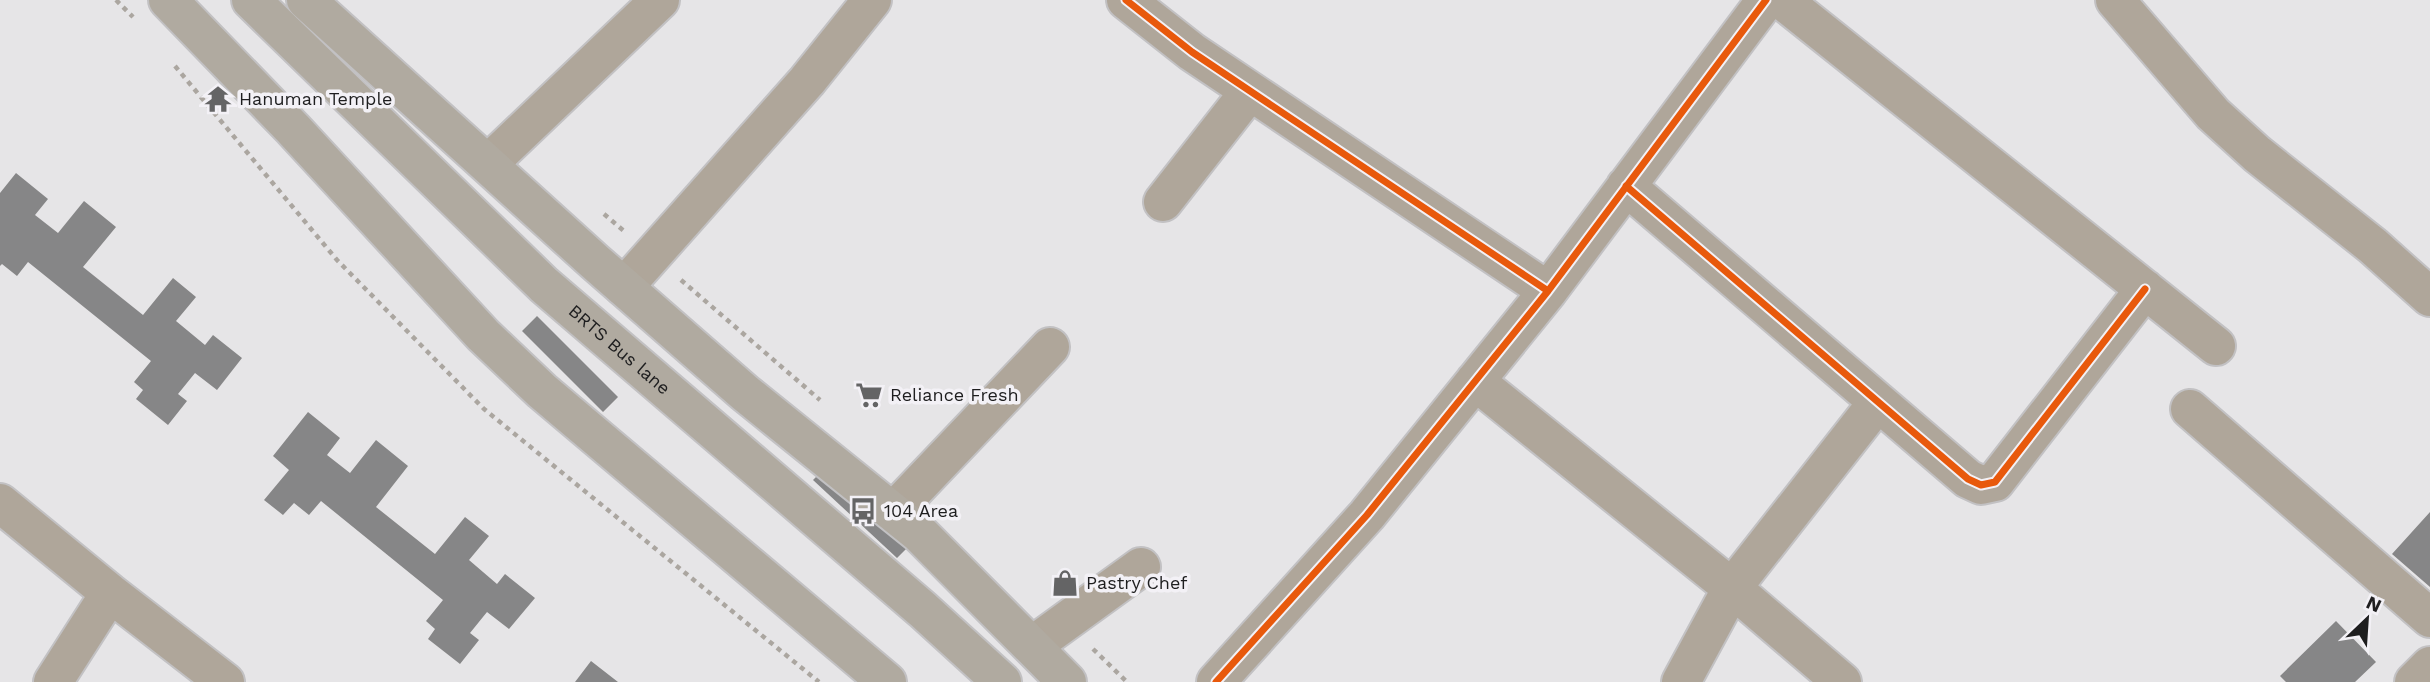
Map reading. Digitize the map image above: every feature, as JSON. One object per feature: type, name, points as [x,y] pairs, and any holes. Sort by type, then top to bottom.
[{"type":"main road","points":[[168,0],[293,129],[474,326],[532,382],[887,682]]},
{"type":"main road","name":"BRTS Bus lane","points":[[251,0],[544,285],[923,610],[1002,682]]},
{"type":"main road","points":[[306,0],[745,393],[894,511],[1067,682]]},
{"type":"street","points":[[488,164],[660,0]]},
{"type":"street","points":[[624,287],[807,81],[872,0]]},
{"type":"street","points":[[1126,0],[1250,91],[1548,291]]},
{"type":"street","points":[[1216,682],[1367,515],[1548,291],[1766,0]]},
{"type":"street","points":[[1782,0],[2216,346]]},
{"type":"street","points":[[2115,0],[2213,114],[2257,154],[2373,246],[2430,297]]},
{"type":"street","points":[[1163,202],[1250,91]]},
{"type":"street","points":[[1626,186],[1968,479],[1981,485],[1995,482],[2145,289]]},
{"type":"street","points":[[894,511],[1050,347]]},
{"type":"street","points":[[1475,381],[1732,588],[1842,682]]},
{"type":"street","points":[[1681,682],[1732,588],[1878,402]]},
{"type":"street","points":[[2190,409],[2430,618]]},
{"type":"street","points":[[0,503],[225,682]]},
{"type":"street","points":[[1032,646],[1141,567]]},
{"type":"street","points":[[52,682],[110,593]]},
{"type":"street","points":[[2414,682],[2430,666]]},
{"type":"path","points":[[599,210],[823,403]]},
{"type":"path","points":[[1065,622],[1127,682]]},
{"type":"building","points":[[16,173],[48,199],[35,215],[58,233],[84,201],[116,227],[83,267],[143,315],[173,278],[196,297],[176,321],[205,345],[213,335],[242,358],[217,390],[195,373],[178,394],[187,401],[168,425],[136,399],[143,390],[134,382],[151,361],[28,262],[17,276],[2,264],[0,266],[0,193]]},
{"type":"building","points":[[537,316],[618,397],[603,412],[522,331]]},
{"type":"building","points":[[308,412],[340,438],[327,455],[350,473],[376,440],[408,466],[376,507],[435,554],[465,517],[489,536],[469,560],[497,584],[505,574],[535,598],[509,629],[487,612],[470,633],[479,640],[460,664],[428,639],[435,629],[426,621],[443,600],[321,501],[309,515],[294,503],[283,515],[264,500],[289,470],[273,456]]},
{"type":"building","points":[[829,464],[912,543],[897,558],[813,480]]},
{"type":"building","points":[[2430,512],[2430,587],[2392,554]]},
{"type":"building","points":[[2336,621],[2376,662],[2355,682],[2286,682],[2280,676]]},
{"type":"building","points":[[591,661],[618,682],[575,682]]},
{"type":"cycle path","points":[[1126,0],[1192,52],[1548,291]]},
{"type":"cycle path","points":[[1216,682],[1367,515],[1548,291],[1766,0]]},
{"type":"cycle path","points":[[1626,186],[1968,479],[1981,485],[1995,482],[2145,289]]},
{"type":"place","name":"Hanuman Temple","points":[[218,99]]},
{"type":"place","name":"Reliance Fresh","points":[[869,395]]},
{"type":"place","name":"104 Area","points":[[863,511]]},
{"type":"place","name":"Pastry Chef","points":[[1065,583]]}]
